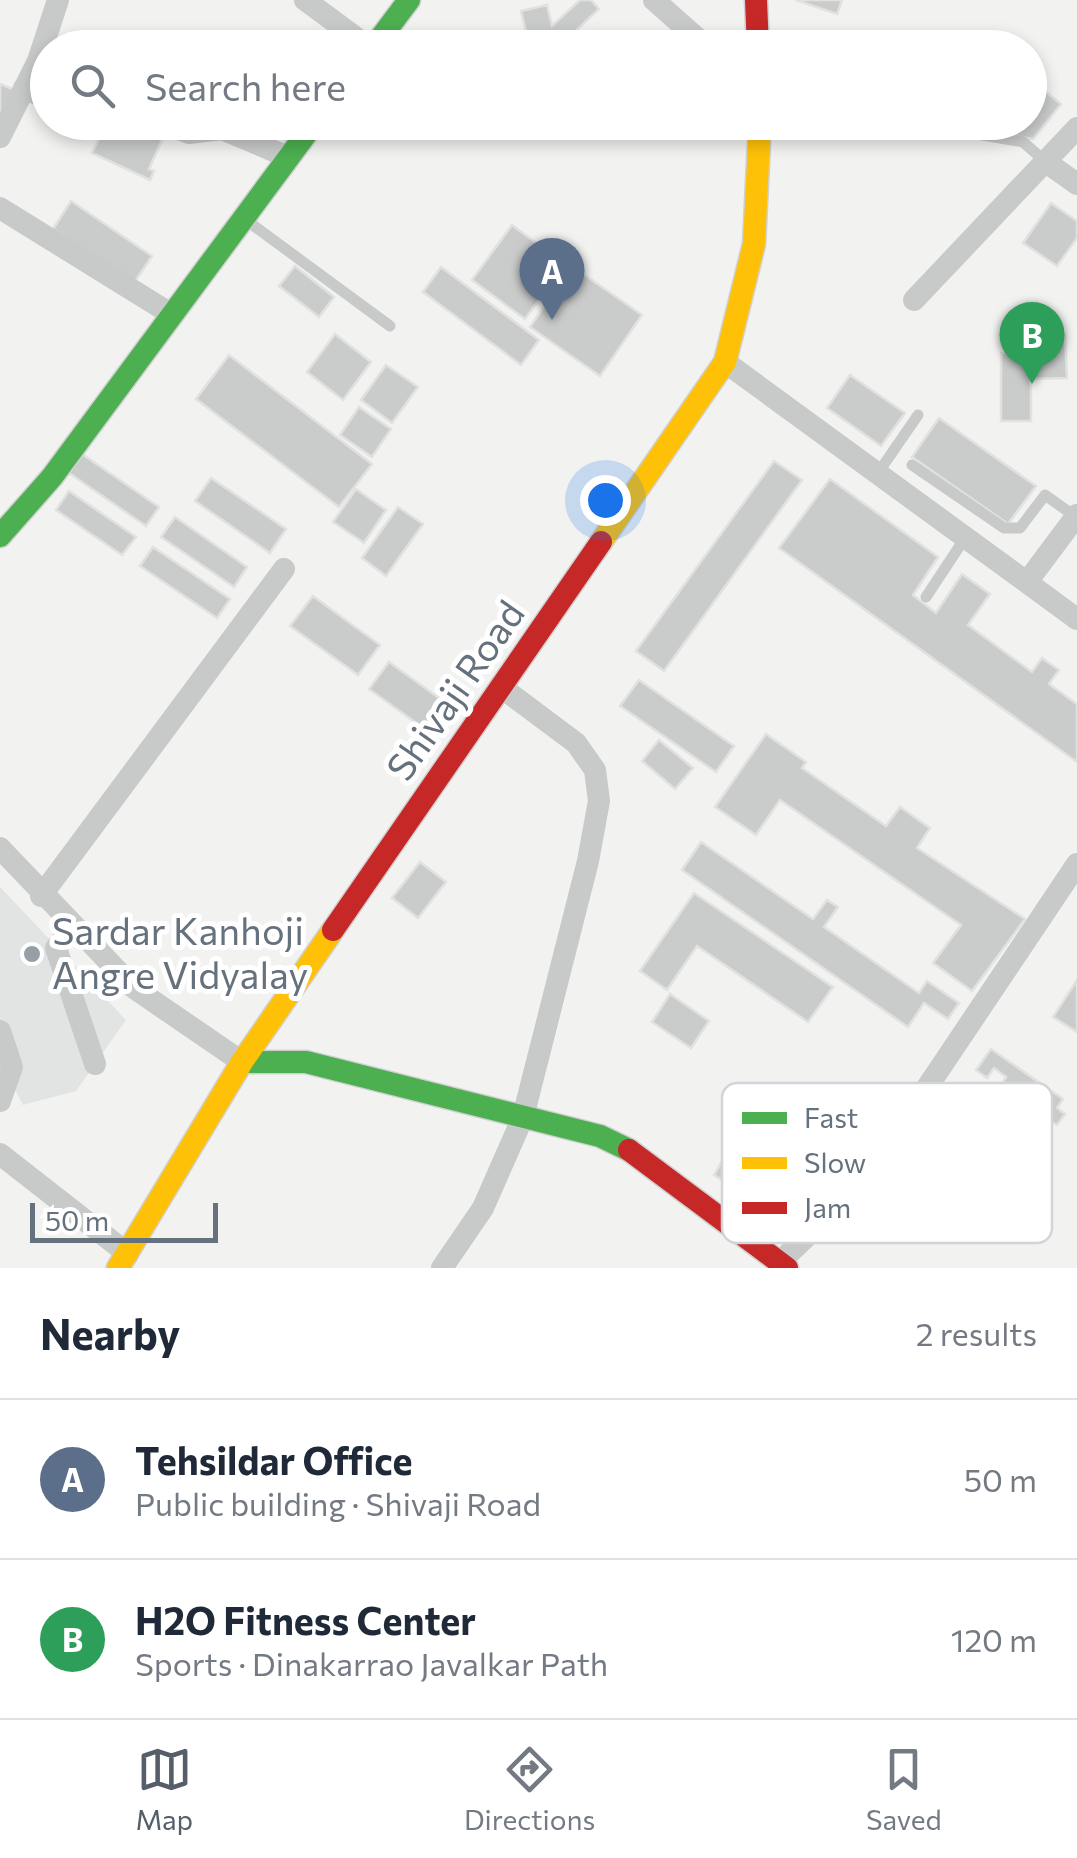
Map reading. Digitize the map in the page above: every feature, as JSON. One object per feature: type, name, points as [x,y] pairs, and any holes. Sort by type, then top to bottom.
[{"type":"main road","points":[[385,30],[409,0]]},
{"type":"main road","points":[[756,0],[757,30]]},
{"type":"main road","points":[[0,536],[52,477],[301,140]]},
{"type":"main road","name":"Shivaji Road","points":[[123,1261],[242,1062],[725,362],[745,307],[756,235],[759,140]]},
{"type":"main road","points":[[242,1062],[306,1062],[600,1136],[646,1160],[722,1218]]},
{"type":"main road","points":[[754,1243],[783,1265]]},
{"type":"street","points":[[46,30],[58,0]]},
{"type":"street","points":[[305,0],[346,30]]},
{"type":"street","points":[[654,0],[688,30]]},
{"type":"street","points":[[0,137],[30,72]]},
{"type":"street","points":[[24,88],[30,90]]},
{"type":"street","points":[[914,300],[1077,128]]},
{"type":"street","points":[[247,140],[288,158]]},
{"type":"street","points":[[1046,162],[1077,184]]},
{"type":"street","points":[[0,208],[171,314]]},
{"type":"street","points":[[725,362],[1077,619]]},
{"type":"street","points":[[1027,582],[1076,516]]},
{"type":"street","points":[[42,896],[284,570]]},
{"type":"street","points":[[442,1268],[482,1208],[523,1117],[588,861],[599,801],[595,770],[576,743],[501,687]]},
{"type":"street","points":[[0,848],[134,988],[242,1062]]},
{"type":"street","points":[[929,1083],[1077,864]]},
{"type":"street","points":[[73,927],[56,948],[96,1064]]},
{"type":"street","points":[[0,1032],[12,1067],[0,1101]]},
{"type":"street","points":[[0,1154],[123,1261]]},
{"type":"street","points":[[783,1265],[804,1243]]},
{"type":"lane","points":[[1012,140],[1023,142],[1046,162]]},
{"type":"lane","points":[[242,218],[390,326]]},
{"type":"lane","points":[[878,474],[918,415]]},
{"type":"lane","points":[[912,465],[1004,528],[1020,528],[1045,495],[1076,516]]},
{"type":"lane","points":[[926,597],[966,538]]},
{"type":"shaded area","name":"Sardar Kanhoji Angre Vidyalay","points":[[0,887],[126,1020],[76,1091],[23,1105],[0,1061]]},
{"type":"building","points":[[580,0],[591,0],[599,9],[577,30],[526,30],[521,11],[547,5],[552,26]]},
{"type":"building","points":[[796,0],[842,0],[837,14]]},
{"type":"building","points":[[0,84],[15,90],[0,116]]},
{"type":"building","points":[[1047,93],[1061,104],[1047,122]]},
{"type":"building","points":[[98,140],[162,140],[149,169],[154,171],[150,180],[92,153]]},
{"type":"building","points":[[71,201],[152,256],[134,283],[53,229]]},
{"type":"building","points":[[1051,203],[1077,221],[1077,238],[1057,266],[1023,243]]},
{"type":"building","points":[[512,225],[565,264],[525,319],[472,280]]},
{"type":"building","points":[[295,266],[334,297],[319,317],[279,286]]},
{"type":"building","points":[[572,266],[642,315],[600,376],[530,327]]},
{"type":"building","points":[[441,267],[539,340],[521,365],[423,292]]},
{"type":"building","points":[[335,334],[371,362],[343,400],[307,372]]},
{"type":"building","points":[[1065,334],[1067,378],[1031,379],[1031,421],[1001,421],[1001,353],[1018,353],[1017,335]]},
{"type":"building","points":[[229,355],[372,464],[339,507],[196,399]]},
{"type":"building","points":[[386,365],[418,387],[392,423],[361,400]]},
{"type":"building","points":[[850,375],[905,413],[881,446],[827,408]]},
{"type":"building","points":[[359,407],[391,429],[372,457],[340,435]]},
{"type":"building","points":[[939,418],[1036,486],[1008,524],[912,457]]},
{"type":"building","points":[[82,454],[159,507],[146,526],[69,473]]},
{"type":"building","points":[[774,461],[802,480],[664,671],[636,651]]},
{"type":"building","points":[[211,478],[286,529],[270,553],[195,501]]},
{"type":"building","points":[[830,479],[938,557],[913,595],[936,613],[962,574],[990,594],[968,625],[1032,672],[1042,658],[1059,670],[1049,684],[1077,704],[1077,762],[779,548]]},
{"type":"building","points":[[356,489],[386,510],[364,543],[333,522]]},
{"type":"building","points":[[69,491],[136,537],[122,555],[56,510]]},
{"type":"building","points":[[398,507],[423,524],[386,576],[362,558]]},
{"type":"building","points":[[175,517],[247,567],[234,587],[161,537]]},
{"type":"building","points":[[153,547],[230,599],[217,618],[140,566]]},
{"type":"building","points":[[313,596],[380,645],[358,675],[290,626]]},
{"type":"building","points":[[389,662],[446,703],[426,730],[369,689]]},
{"type":"building","points":[[639,680],[734,746],[716,772],[620,706]]},
{"type":"building","points":[[766,734],[806,762],[802,768],[886,826],[900,807],[930,828],[917,848],[1025,919],[972,991],[933,963],[961,925],[780,800],[756,835],[715,807]]},
{"type":"building","points":[[659,740],[693,768],[675,789],[642,761]]},
{"type":"building","points":[[701,842],[813,919],[827,900],[838,907],[824,927],[919,993],[927,981],[959,1003],[948,1019],[924,1003],[908,1027],[682,870]]},
{"type":"building","points":[[420,862],[446,882],[418,918],[392,898]]},
{"type":"building","points":[[694,893],[833,987],[808,1022],[697,946],[667,990],[640,971]]},
{"type":"building","points":[[1077,980],[1077,1032],[1053,1017]]},
{"type":"building","points":[[670,994],[709,1021],[691,1048],[652,1022]]},
{"type":"building","points":[[991,1049],[1040,1083],[1002,1083],[1006,1077],[994,1068],[987,1078],[976,1070]]},
{"type":"building","points":[[1052,1091],[1063,1099],[1057,1108],[1065,1114],[1057,1125],[1052,1122]]},
{"type":"building","points":[[722,1161],[722,1180],[714,1175]]},
{"type":"traffic: fast","points":[[386,30],[409,0]]},
{"type":"traffic: fast","points":[[0,536],[52,477],[302,140]]},
{"type":"traffic: fast","points":[[242,1062],[306,1062],[600,1136],[629,1150]]},
{"type":"traffic: slow","points":[[601,542],[725,362],[754,244],[759,140]]},
{"type":"traffic: slow","points":[[118,1268],[242,1062],[333,930]]},
{"type":"traffic: jam","points":[[756,0],[757,30]]},
{"type":"traffic: jam","points":[[333,930],[601,542]]},
{"type":"traffic: jam","points":[[629,1150],[722,1219]]},
{"type":"traffic: jam","points":[[754,1243],[787,1268]]},
{"type":"place","name":"Tehsildar Office","points":[[552,320]]},
{"type":"place","name":"H2O Fitness Center","points":[[1032,384]]},
{"type":"place","name":"Sardar Kanhoji Angre Vidyalay","points":[[32,954]]}]
